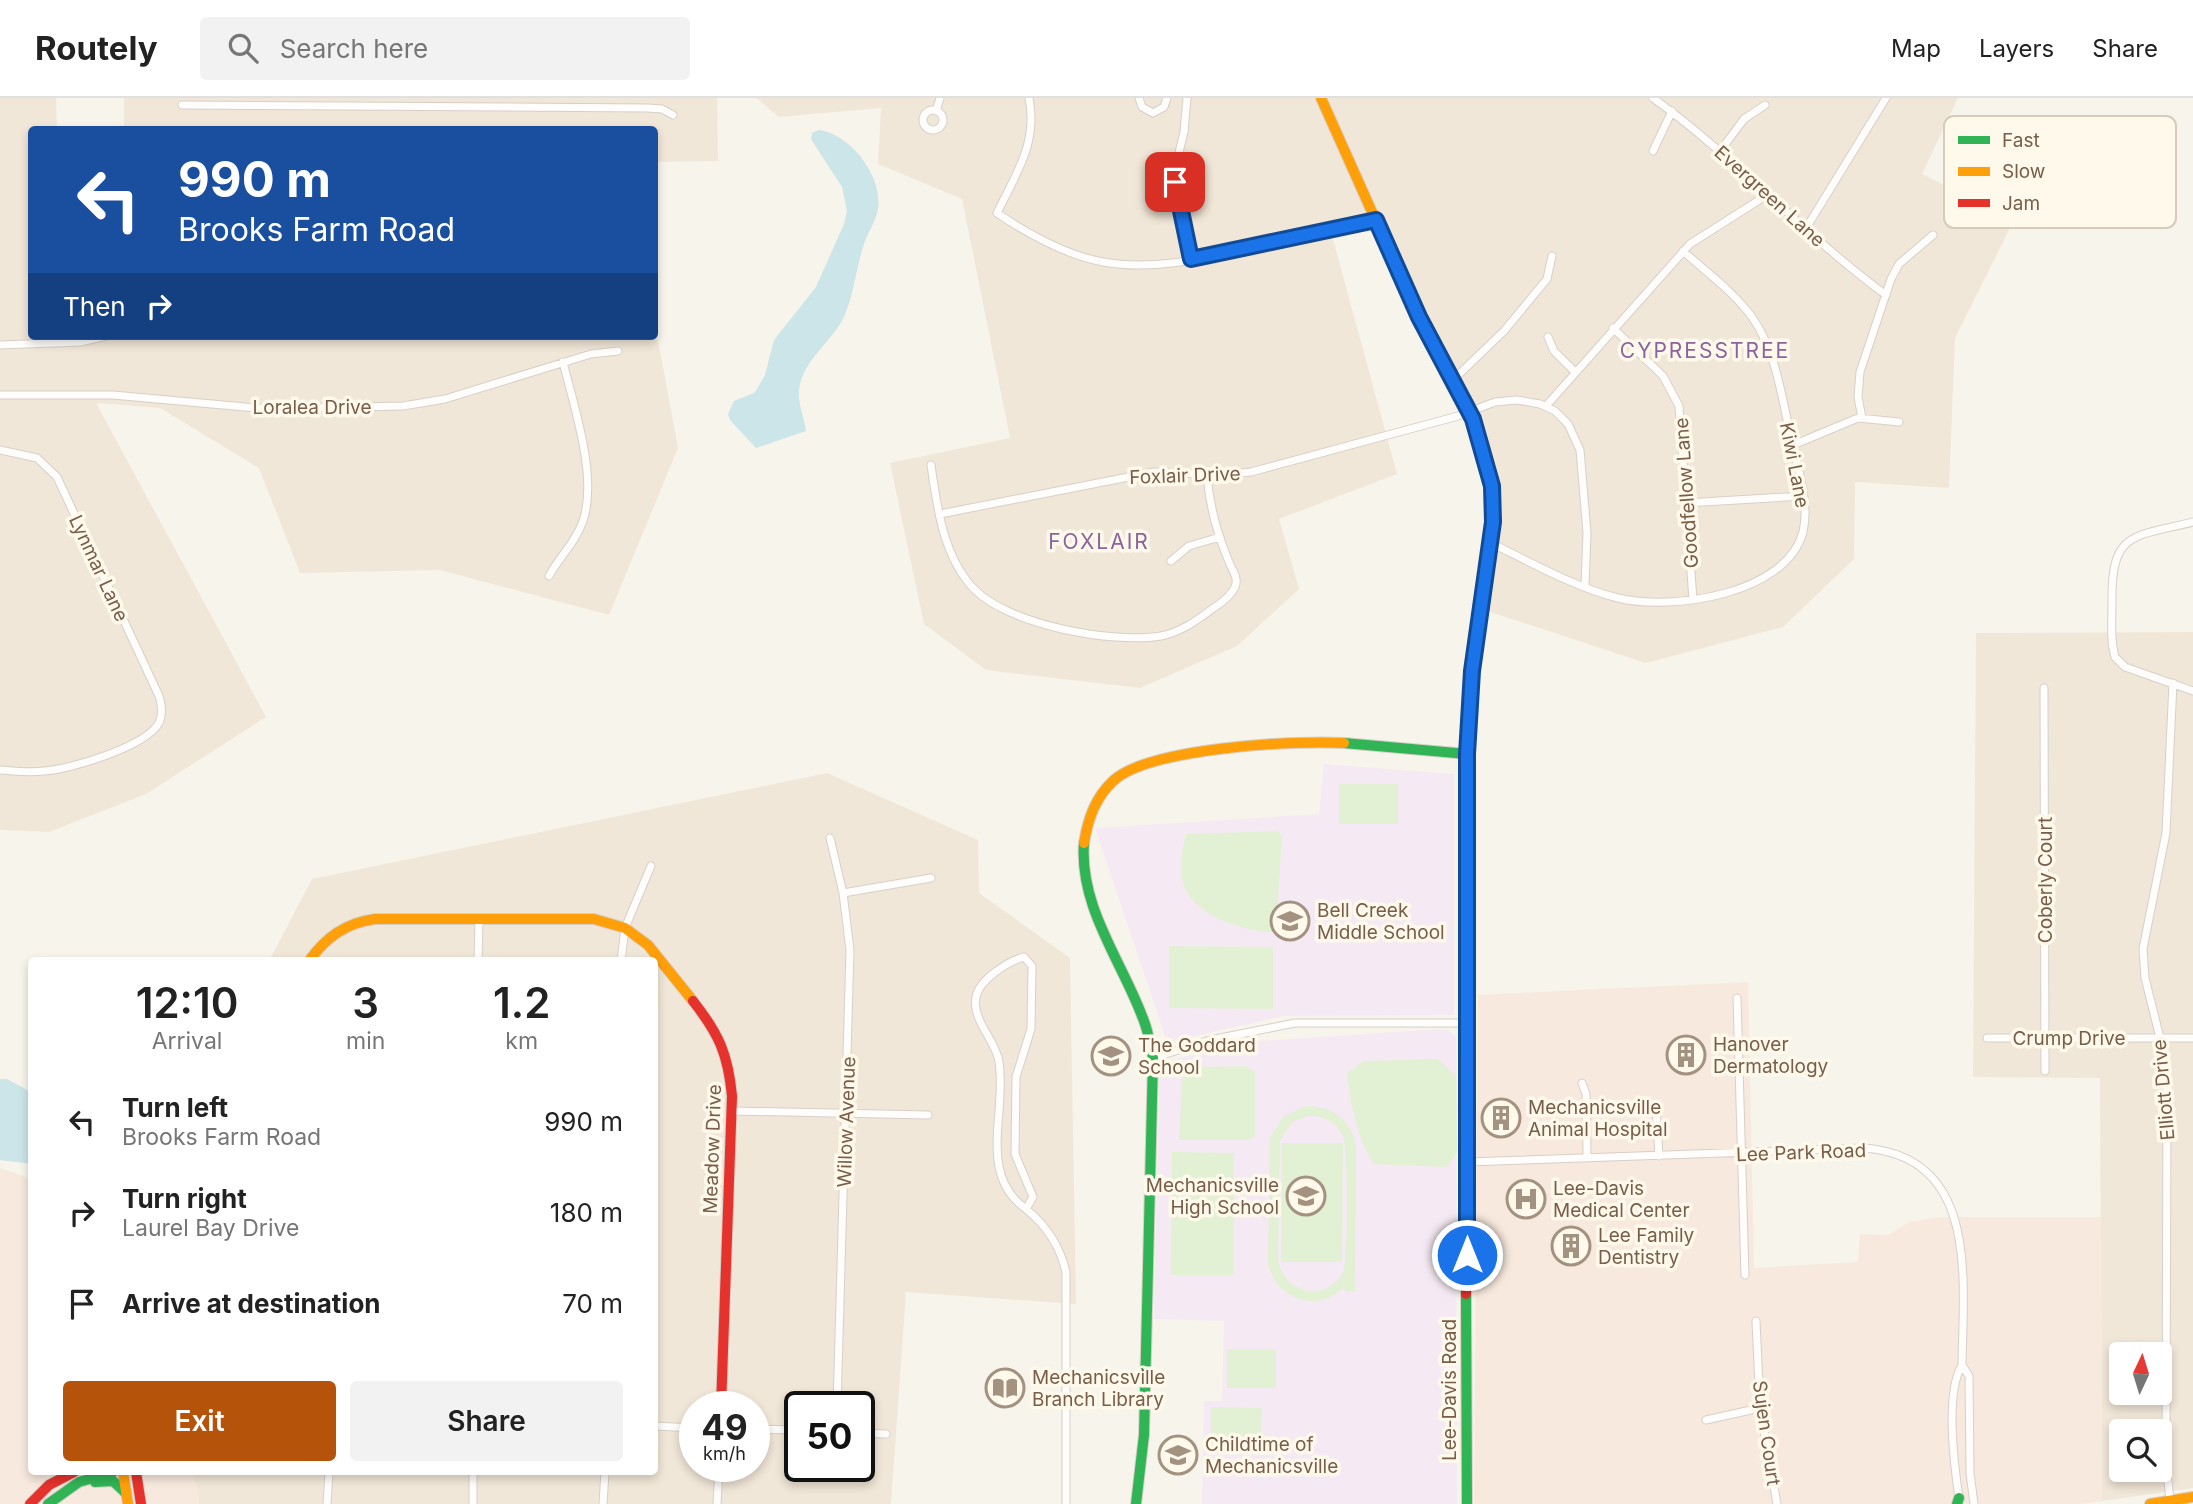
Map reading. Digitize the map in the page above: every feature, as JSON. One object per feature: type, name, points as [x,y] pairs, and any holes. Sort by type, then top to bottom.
[{"type":"main road","name":"Lee-Davis Road","points":[[1321,98],[1419,317],[1469,412],[1490,477],[1493,504],[1492,543],[1475,645],[1467,754],[1467,1504]]},
{"type":"main road","points":[[1136,1504],[1144,1435],[1153,1058],[1143,1017],[1100,928],[1086,872],[1083,846],[1088,821],[1096,802],[1114,780],[1135,767],[1165,758],[1280,743],[1333,741],[1467,754]]},
{"type":"main road","name":"Meadow Drive","points":[[313,957],[334,933],[363,920],[581,918],[607,921],[625,928],[648,945],[657,957]]},
{"type":"main road","name":"Meadow Drive","points":[[658,958],[720,1037],[729,1060],[732,1111],[722,1391]]},
{"type":"main road","points":[[30,1504],[49,1485],[68,1475]]},
{"type":"main road","points":[[48,1504],[86,1479],[101,1475]]},
{"type":"main road","points":[[123,1475],[127,1499]]},
{"type":"main road","points":[[136,1475],[141,1504]]},
{"type":"main road","points":[[69,1489],[107,1480],[127,1499]]},
{"type":"main road","points":[[2150,1504],[2193,1497]]},
{"type":"street","points":[[936,111],[940,98]]},
{"type":"street","points":[[1029,98],[1032,119],[1028,150],[997,213],[1069,251],[1103,262],[1145,265],[1191,259],[1376,220]]},
{"type":"street","points":[[1139,98],[1142,107],[1153,113],[1164,107],[1168,98]]},
{"type":"street","points":[[1187,98],[1184,132],[1174,173],[1191,259]]},
{"type":"street","name":"Evergreen Lane","points":[[1653,98],[1721,150],[1804,230],[1886,295]]},
{"type":"street","points":[[1804,230],[1886,98]]},
{"type":"street","points":[[182,105],[302,102],[607,102],[662,108],[673,115]]},
{"type":"street","points":[[1721,150],[1744,119],[1765,105]]},
{"type":"street","points":[[1653,150],[1672,111]]},
{"type":"street","points":[[1585,585],[1587,533],[1580,450],[1568,424],[1546,406],[1683,251],[1702,234],[1752,207],[1767,195]]},
{"type":"street","points":[[1862,418],[1858,397],[1860,372],[1886,295],[1899,264],[1933,235]]},
{"type":"street","name":"Kiwi Lane","points":[[1492,543],[1585,585],[1634,601],[1693,600],[1752,583],[1787,559],[1802,533],[1803,496],[1772,362],[1757,326],[1743,307],[1683,251]]},
{"type":"street","points":[[1453,380],[1504,331],[1547,279],[1552,256]]},
{"type":"street","name":"Goodfellow Lane","points":[[1613,328],[1663,376],[1676,395],[1682,417],[1693,600]]},
{"type":"street","points":[[1548,337],[1554,351],[1575,372]]},
{"type":"street","points":[[0,345],[89,340]]},
{"type":"street","name":"Loralea Drive","points":[[0,395],[113,394],[267,409],[393,407],[445,399],[562,362],[591,354],[618,351]]},
{"type":"street","points":[[549,576],[578,534],[588,495],[586,470],[562,362]]},
{"type":"street","name":"Foxlair Drive","points":[[940,514],[1126,476],[1168,472],[1251,472],[1506,400],[1530,401],[1546,406]]},
{"type":"street","points":[[1793,445],[1862,418],[1899,422]]},
{"type":"street","name":"Lynmar Lane","points":[[0,450],[37,458],[57,477],[159,696],[160,720],[148,734],[83,763],[45,771],[0,770]]},
{"type":"street","points":[[931,465],[940,514],[951,552],[966,580],[997,607],[1026,620],[1117,637],[1161,635],[1197,621],[1227,597],[1236,582],[1220,537],[1208,474]]},
{"type":"street","points":[[1686,503],[1803,496]]},
{"type":"street","points":[[2193,522],[2127,542],[2117,553],[2112,570],[2115,657],[2125,667],[2193,691]]},
{"type":"street","points":[[1171,561],[1189,545],[1220,537]]},
{"type":"street","name":"Elliott Drive","points":[[2171,1501],[2166,1464],[2168,1123],[2160,1038],[2148,992],[2143,948],[2166,833],[2173,683]]},
{"type":"street","name":"Coberly Court","points":[[2044,688],[2045,1071]]},
{"type":"street","name":"Willow Avenue","points":[[830,838],[843,893],[850,950],[837,1391]]},
{"type":"street","points":[[621,957],[625,928],[651,866]]},
{"type":"street","points":[[843,893],[931,878]]},
{"type":"street","points":[[478,957],[479,919]]},
{"type":"street","points":[[1026,1209],[1033,1197],[1015,1154],[1017,1068],[1031,1029],[1032,966],[1024,957],[983,983],[975,1006],[999,1059],[998,1169],[1004,1187],[1026,1209],[1050,1233],[1059,1247],[1066,1272],[1066,1504]]},
{"type":"street","points":[[1737,998],[1745,1275]]},
{"type":"street","points":[[1153,1058],[1210,1040],[1295,1023],[1466,1023]]},
{"type":"street","name":"Crump Drive","points":[[1987,1038],[2193,1038]]},
{"type":"street","points":[[1582,1083],[1586,1094],[1587,1158]]},
{"type":"street","points":[[1656,1107],[1659,1156]]},
{"type":"street","points":[[732,1111],[928,1115]]},
{"type":"street","name":"Lee Park Road","points":[[1467,1162],[1875,1149],[1905,1158],[1926,1171],[1950,1205],[1960,1234],[1962,1365],[1969,1376],[1970,1473],[1974,1504]]},
{"type":"street","name":"Sujen Court","points":[[1756,1321],[1760,1408],[1777,1504]]},
{"type":"street","name":"Lee Park Road","points":[[1958,1502],[1954,1377],[1962,1365]]},
{"type":"street","points":[[1706,1420],[1760,1408]]},
{"type":"street","points":[[658,1426],[679,1427]]},
{"type":"street","points":[[875,1434],[886,1434]]},
{"type":"street","points":[[327,1504],[330,1475]]},
{"type":"street","points":[[472,1504],[473,1475]]},
{"type":"street","points":[[603,1504],[605,1475]]},
{"type":"street","points":[[717,1504],[718,1482]]},
{"type":"shaded area","points":[[0,98],[56,98],[57,126],[28,126],[28,340],[658,340],[678,448],[609,615],[440,570],[300,573],[259,468],[160,408],[96,403],[266,717],[146,794],[49,832],[0,830]]},
{"type":"shaded area","points":[[124,98],[717,98],[718,161],[658,162],[658,126],[124,126]]},
{"type":"shaded area","points":[[756,98],[1958,98],[1949,116],[1944,116],[1944,128],[1922,174],[1944,185],[1944,228],[2010,228],[1955,338],[1949,488],[1855,482],[1854,559],[1783,627],[1646,663],[1481,609],[1493,513],[1483,452],[1371,222],[1331,232],[1397,474],[1279,519],[1299,589],[1237,646],[1140,688],[986,670],[924,624],[890,463],[1010,438],[962,199],[878,164],[881,108],[779,117]]},
{"type":"shaded area","points":[[2193,632],[2193,1488],[2102,1501],[2100,1078],[1973,1077],[1976,633]]},
{"type":"shaded area","name":"Bell Creek Middle School","points":[[1324,764],[1454,774],[1454,1015],[1284,1016],[1167,1042],[1095,828],[1319,814]]},
{"type":"shaded area","points":[[827,773],[978,840],[979,893],[1070,958],[1076,1304],[906,1292],[891,1504],[199,1504],[194,1475],[658,1475],[658,957],[271,957],[312,879]]},
{"type":"shaded area","points":[[1748,982],[1754,1268],[1858,1262],[1860,1234],[1888,1235],[1909,1222],[1940,1217],[2101,1217],[2102,1501],[2082,1504],[1474,1504],[1478,995]]},
{"type":"shaded area","name":"Mechanicsville High School","points":[[1442,1029],[1450,1031],[1456,1038],[1457,1504],[1202,1504],[1204,1401],[1222,1401],[1224,1321],[1154,1319],[1159,1073],[1175,1059],[1245,1042]]},
{"type":"shaded area","points":[[0,1168],[28,1178],[28,1475],[194,1475],[199,1504],[0,1504]]},
{"type":"green space","points":[[1339,784],[1398,784],[1398,824],[1339,824]]},
{"type":"green space","points":[[1277,831],[1282,835],[1276,932],[1250,929],[1222,920],[1208,913],[1188,894],[1181,871],[1186,834]]},
{"type":"green space","points":[[1169,946],[1273,947],[1273,1009],[1169,1008]]},
{"type":"green space","points":[[1438,1059],[1456,1076],[1457,1152],[1447,1167],[1374,1164],[1355,1120],[1347,1073],[1364,1061]]},
{"type":"green space","points":[[1246,1066],[1255,1072],[1255,1136],[1249,1140],[1179,1140],[1182,1079],[1196,1067]]},
{"type":"green space","points":[[1306,1106],[1315,1106],[1340,1116],[1351,1129],[1356,1147],[1355,1292],[1345,1291],[1344,1287],[1322,1300],[1300,1299],[1280,1287],[1268,1264],[1270,1138],[1283,1117]],"holes":[[[1314,1116],[1333,1123],[1343,1136],[1347,1181],[1343,1272],[1335,1282],[1315,1291],[1295,1286],[1287,1279],[1278,1257],[1280,1141],[1292,1122]]]},
{"type":"green space","points":[[1282,1143],[1343,1143],[1342,1262],[1281,1262]]},
{"type":"green space","points":[[1172,1152],[1234,1153],[1234,1275],[1171,1275]]},
{"type":"green space","points":[[1227,1349],[1276,1349],[1276,1388],[1227,1388]]},
{"type":"green space","points":[[1211,1407],[1262,1408],[1261,1447],[1211,1446]]},
{"type":"water","points":[[819,130],[842,140],[862,159],[875,184],[878,209],[864,244],[844,317],[803,374],[799,391],[806,431],[756,448],[730,420],[728,414],[734,401],[754,393],[757,389],[765,375],[774,340],[816,287],[844,224],[847,211],[842,187],[811,139],[812,133]]},
{"type":"water","points":[[0,1079],[7,1079],[28,1090],[28,1164],[0,1160]]},
{"type":"traffic: fast","points":[[1465,931],[1465,824],[1472,671],[1491,543],[1492,486],[1475,425]]},
{"type":"traffic: fast","points":[[1344,743],[1467,754]]},
{"type":"traffic: fast","points":[[1084,843],[1084,866],[1095,911],[1144,1021],[1153,1058],[1144,1435],[1136,1504]]},
{"type":"traffic: fast","points":[[1466,1294],[1467,1504]]},
{"type":"traffic: fast","points":[[48,1504],[79,1482],[103,1475]]},
{"type":"traffic: fast","points":[[95,1482],[113,1481],[126,1493]]},
{"type":"traffic: fast","points":[[1957,1504],[1959,1498]]},
{"type":"traffic: slow","points":[[1321,98],[1419,317],[1475,425]]},
{"type":"traffic: slow","points":[[1084,843],[1090,817],[1101,794],[1113,781],[1131,770],[1157,761],[1223,748],[1292,743],[1344,743]]},
{"type":"traffic: slow","points":[[312,957],[337,932],[375,919],[594,919],[625,928],[648,945],[658,957]]},
{"type":"traffic: slow","points":[[658,957],[693,1001]]},
{"type":"traffic: slow","points":[[123,1475],[128,1504]]},
{"type":"traffic: slow","points":[[2150,1504],[2193,1497]]},
{"type":"traffic: jam","points":[[1465,931],[1466,1294]]},
{"type":"traffic: jam","points":[[693,1001],[721,1045],[732,1096],[722,1391]]},
{"type":"traffic: jam","points":[[30,1504],[49,1485],[68,1475]]},
{"type":"traffic: jam","points":[[136,1475],[141,1504]]},
{"type":"place","name":"Bell Creek Middle School","points":[[1290,921]]},
{"type":"place","name":"Hanover Dermatology","points":[[1686,1055]]},
{"type":"place","name":"The Goddard School","points":[[1111,1056]]},
{"type":"place","name":"Mechanicsville Animal Hospital","points":[[1501,1118]]},
{"type":"place","name":"Mechanicsville High School","points":[[1306,1196]]},
{"type":"place","name":"Lee-Davis Medical Center","points":[[1526,1199]]},
{"type":"place","name":"Lee Family Dentistry","points":[[1571,1246]]},
{"type":"place","name":"Mechanicsville Branch Library","points":[[1005,1388]]},
{"type":"place","name":"Childtime of Mechanicsville","points":[[1178,1455]]},
{"type":"district","name":"CYPRESSTREE","points":[[1705,351]]},
{"type":"district","name":"FOXLAIR","points":[[1099,542]]},
{"type":"route","points":[[1175,182],[1191,259],[1376,220],[1419,317],[1473,419],[1489,469],[1493,522],[1472,671],[1465,824],[1467,1255]]}]
